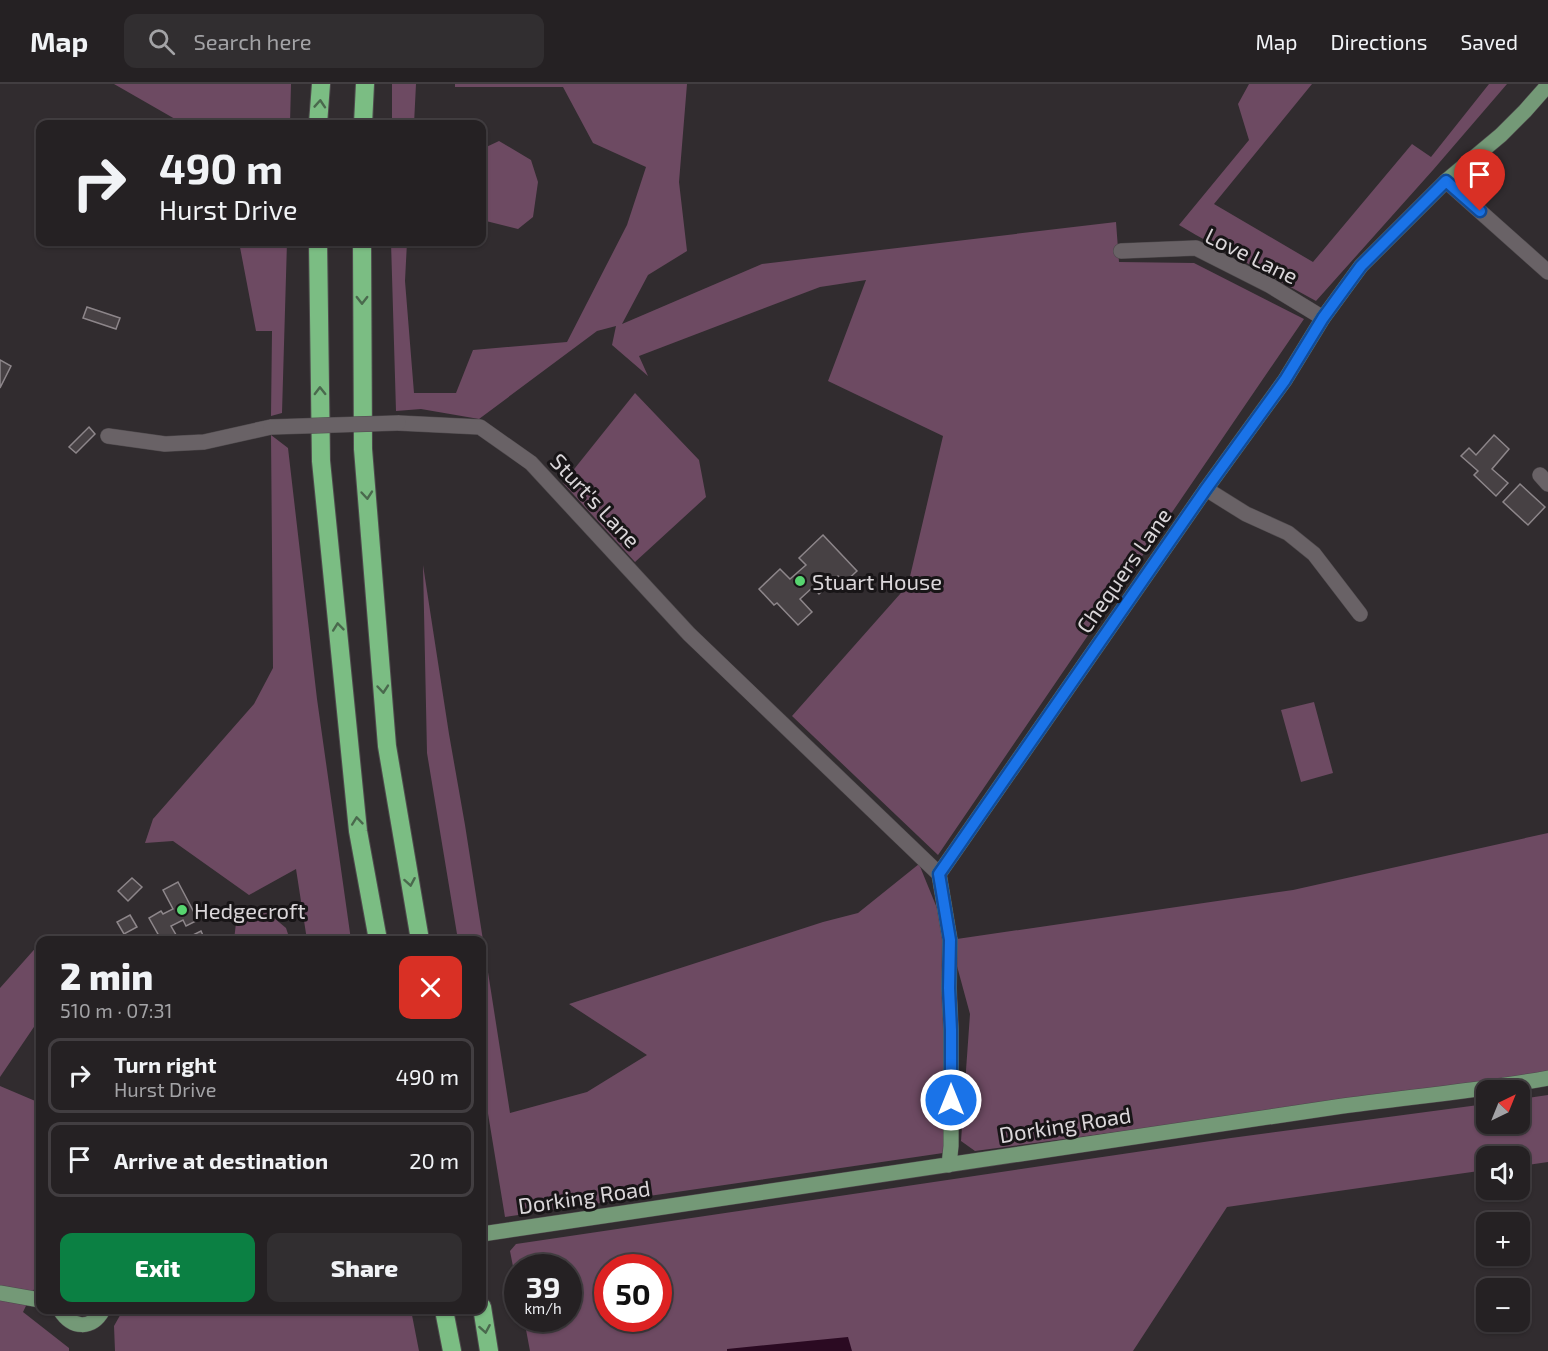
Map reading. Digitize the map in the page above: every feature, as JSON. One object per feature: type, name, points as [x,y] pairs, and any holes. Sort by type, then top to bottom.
[{"type":"highway","points":[[318,120],[321,84]]},
{"type":"highway","points":[[363,120],[365,84]]},
{"type":"highway","points":[[318,246],[321,461],[358,831],[377,936]]},
{"type":"highway","points":[[362,246],[363,450],[387,746],[419,936]]},
{"type":"highway","points":[[445,1314],[452,1351]]},
{"type":"highway","points":[[483,1314],[489,1351]]},
{"type":"main road","name":"Chequers Lane","points":[[939,874],[1206,489],[1285,380],[1323,318],[1361,266],[1446,181],[1501,135],[1548,84]]},
{"type":"main road","points":[[939,874],[950,940],[951,1146],[949,1166]]},
{"type":"main road","name":"Dorking Road","points":[[486,1233],[1313,1110],[1493,1088],[1548,1078]]},
{"type":"main road","points":[[0,1293],[36,1299]]},
{"type":"main road","points":[[63,1314],[75,1324],[85,1324],[93,1322],[101,1314]]},
{"type":"street","points":[[1446,181],[1548,272]]},
{"type":"street","name":"Love Lane","points":[[1121,250],[1196,248],[1269,285],[1323,318]]},
{"type":"street","name":"Sturt's Lane","points":[[108,436],[165,444],[204,442],[272,427],[398,423],[480,427],[531,463],[689,634],[939,874]]},
{"type":"street","points":[[1206,489],[1246,514],[1288,533],[1306,547],[1314,554],[1360,614]]},
{"type":"shaded area","points":[[114,84],[291,84],[290,120],[175,119]]},
{"type":"shaded area","points":[[392,84],[416,84],[414,120],[392,120]]},
{"type":"shaded area","points":[[455,84],[687,84],[679,182],[687,251],[648,275],[622,324],[762,264],[1116,222],[1119,262],[1194,263],[1304,319],[938,855],[792,716],[908,585],[943,436],[828,381],[866,280],[820,287],[639,356],[648,376],[612,345],[616,326],[597,331],[479,419],[421,409],[396,411],[391,246],[407,246],[405,281],[414,393],[456,393],[473,350],[567,342],[627,225],[646,167],[593,143],[563,87],[455,87]]},
{"type":"shaded area","points":[[1249,84],[1312,84],[1214,204],[1313,262],[1412,144],[1431,157],[1489,84],[1507,84],[1316,301],[1179,225],[1249,140],[1238,104]]},
{"type":"shaded area","points":[[499,141],[531,160],[538,182],[533,217],[518,229],[486,221],[486,147]]},
{"type":"shaded area","points":[[240,246],[287,246],[282,413],[271,416],[272,331],[256,331]]},
{"type":"shaded area","points":[[635,393],[699,460],[706,497],[635,562],[563,483]]},
{"type":"shaded area","points":[[271,435],[288,448],[317,699],[350,936],[306,936],[296,869],[249,895],[173,841],[145,843],[153,819],[254,704],[273,668]]},
{"type":"shaded area","points":[[423,565],[482,936],[457,936],[427,753]]},
{"type":"shaded area","points":[[1314,702],[1333,773],[1301,782],[1281,710]]},
{"type":"shaded area","points":[[1548,833],[1548,1072],[1476,1080],[1476,1082],[975,1151],[961,1141],[970,1014],[951,944],[950,1152],[505,1217],[486,1101],[486,959],[510,1113],[587,1092],[647,1055],[569,1004],[823,922],[858,913],[919,864],[950,940],[1293,890]]},
{"type":"shaded area","points":[[267,912],[286,928],[289,936],[234,936],[236,923]]},
{"type":"shaded area","points":[[36,948],[36,1024],[0,1077],[0,988]]},
{"type":"shaded area","points":[[0,1086],[36,1101],[36,1285],[23,1312],[69,1348],[69,1351],[0,1351]]},
{"type":"shaded area","points":[[1548,1095],[1548,1162],[1530,1165],[1530,1146],[1476,1146],[1476,1171],[1227,1207],[1133,1351],[530,1351],[526,1332],[582,1332],[582,1254],[511,1254],[510,1251],[516,1244],[1231,1138],[1476,1105],[1476,1134],[1530,1134],[1530,1098]]},
{"type":"shaded area","points":[[121,1314],[412,1314],[419,1351],[115,1351],[114,1326]]},
{"type":"shaded area","points":[[848,1337],[852,1351],[727,1351],[727,1349]]},
{"type":"building","points":[[87,307],[120,318],[116,329],[83,318]]},
{"type":"building","points":[[0,360],[11,366],[0,388]]},
{"type":"building","points":[[89,427],[95,434],[76,453],[69,447]]},
{"type":"building","points":[[1494,435],[1509,449],[1492,469],[1508,483],[1496,496],[1474,475],[1478,471],[1461,456],[1469,448],[1476,455]]},
{"type":"building","points":[[1520,484],[1545,507],[1528,525],[1503,502]]},
{"type":"building","name":"Stuart House","points":[[823,535],[857,571],[844,583],[838,576],[819,594],[813,587],[800,599],[812,612],[798,625],[777,603],[774,605],[759,589],[780,569],[790,579],[806,565],[799,558]]},
{"type":"building","points":[[132,878],[142,887],[128,901],[118,891]]},
{"type":"building","name":"Hedgecroft","points":[[178,882],[198,920],[186,926],[183,920],[171,926],[177,936],[159,936],[149,918],[161,911],[163,914],[173,909],[163,890]]},
{"type":"building","points":[[130,915],[137,927],[124,934],[117,922]]},
{"type":"building","points":[[201,931],[203,936],[191,936]]},
{"type":"place","name":"Stuart House","points":[[800,581]]},
{"type":"place","name":"Hedgecroft","points":[[182,910]]},
{"type":"route","points":[[951,1100],[950,940],[939,874],[1206,489],[1285,380],[1323,318],[1361,266],[1446,181],[1480,211]]}]
